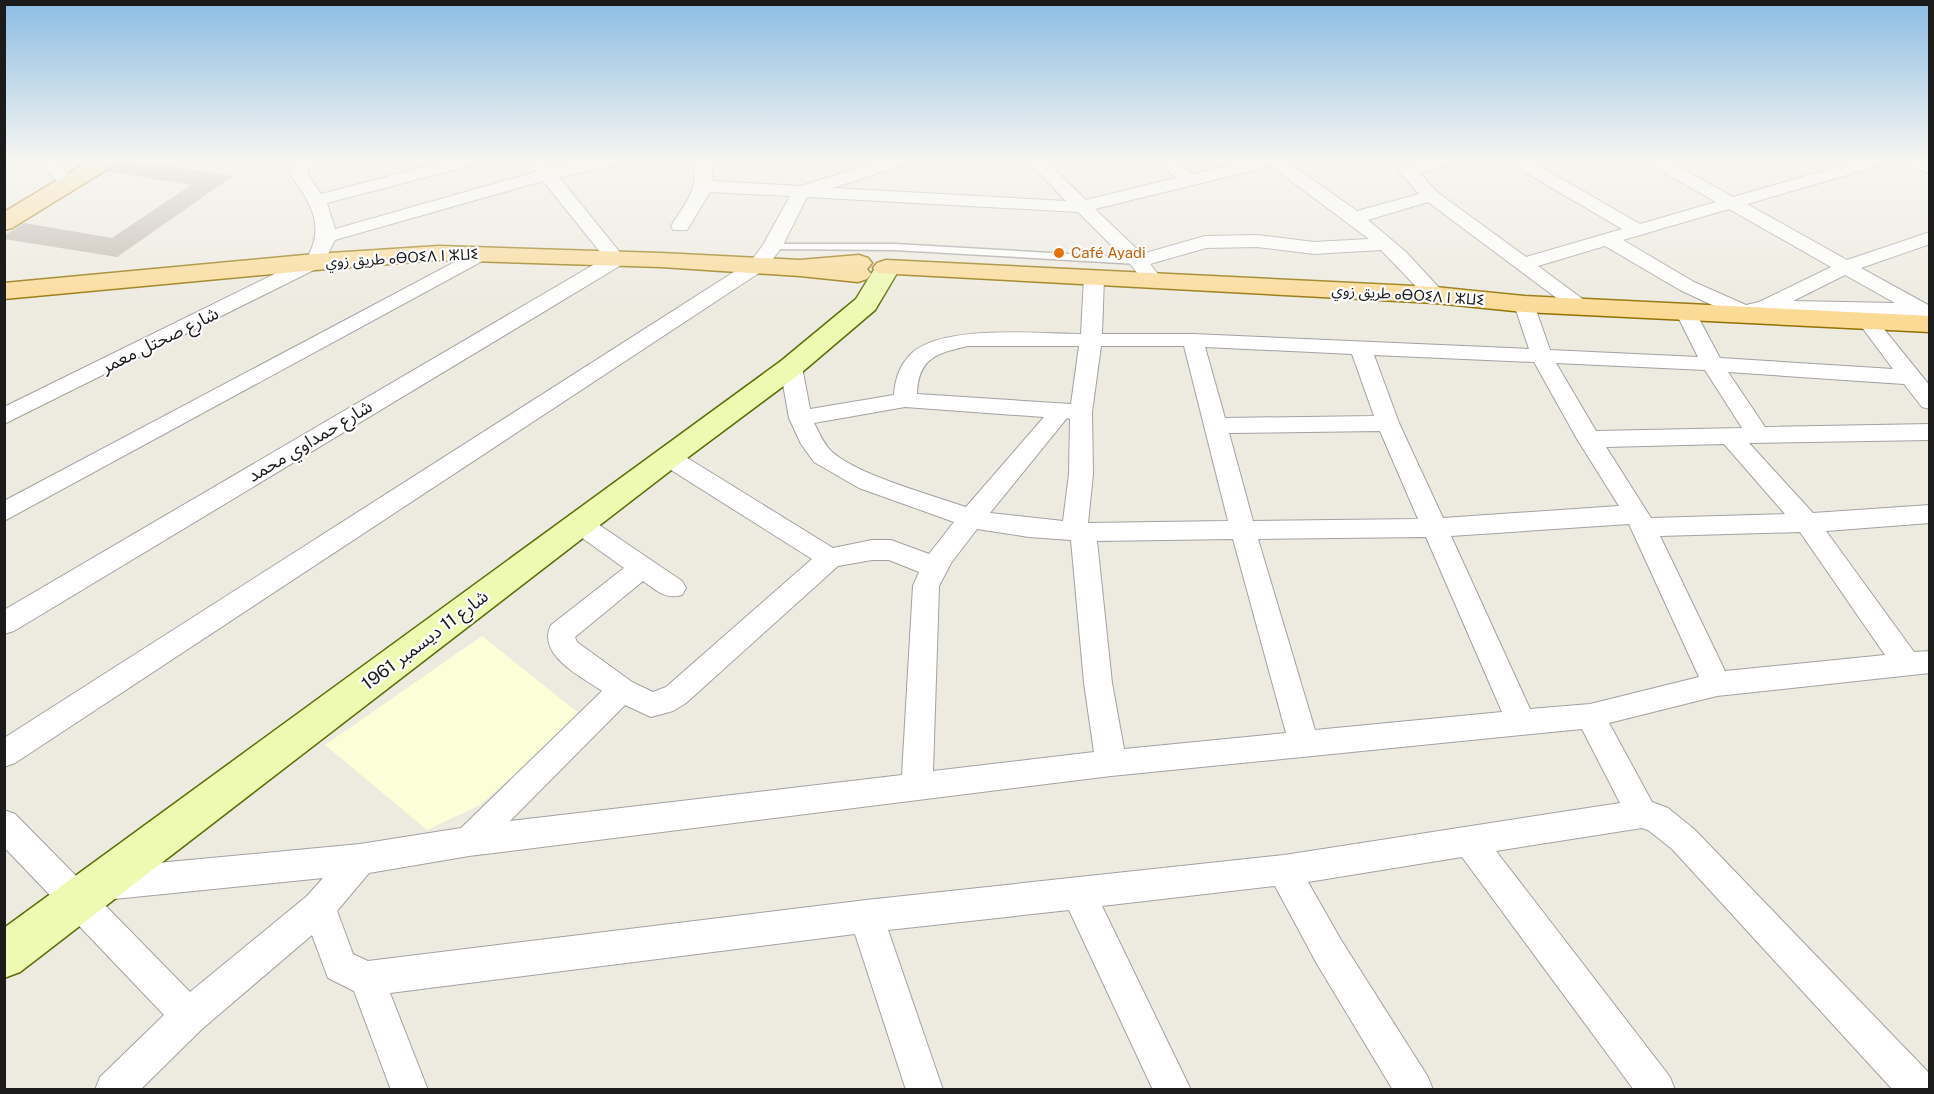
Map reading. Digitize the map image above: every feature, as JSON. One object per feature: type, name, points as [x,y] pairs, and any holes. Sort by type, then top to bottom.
[{"type":"main road","points":[[4,223],[23,211]]},
{"type":"main road","name":"طريق زوي ⴰⴱⵔⵉⴷ ⵏ ⵣⵡⵉ","points":[[4,291],[315,262],[439,254],[616,260],[765,256],[800,268],[1094,278],[1146,271],[1524,304],[1686,313],[1738,312],[1868,322],[1927,314]]},
{"type":"main road","name":"شارع 11 ديسمبر 1961","points":[[4,956],[791,367],[845,324],[866,304],[870,271]]},
{"type":"street","points":[[315,262],[326,237],[320,211]]},
{"type":"street","points":[[326,237],[406,211]]},
{"type":"street","points":[[577,211],[616,260]]},
{"type":"street","points":[[680,226],[689,211]]},
{"type":"street","points":[[4,754],[765,256],[790,211]]},
{"type":"street","points":[[1086,211],[1146,271],[1187,246],[1215,241],[1257,241],[1314,248],[1386,244]]},
{"type":"street","points":[[1343,211],[1386,244],[1423,279],[1435,296]]},
{"type":"street","points":[[1353,218],[1378,211]]},
{"type":"street","points":[[1451,211],[1581,307]]},
{"type":"street","points":[[1604,211],[1635,229]]},
{"type":"street","points":[[1522,264],[1702,211]]},
{"type":"street","points":[[1746,211],[1927,314]]},
{"type":"street","points":[[1606,238],[1687,286],[1738,312],[1766,306],[1846,267],[1929,238]]},
{"type":"street","points":[[4,512],[481,254]]},
{"type":"street","name":"شارع حمداوي محمد","points":[[4,623],[616,260]]},
{"type":"street","name":"شارع صحتل معمر","points":[[4,417],[315,262]]},
{"type":"street","points":[[1094,278],[1091,339],[1071,412],[1081,474],[1079,531],[1098,683],[1111,763]]},
{"type":"street","points":[[1524,304],[1542,357],[1589,439],[1640,520],[1717,684]]},
{"type":"street","points":[[1766,306],[1927,314]]},
{"type":"street","points":[[1686,313],[1712,364],[1758,434]]},
{"type":"street","points":[[1868,322],[1929,402]]},
{"type":"street","points":[[905,400],[906,375],[912,364],[925,353],[944,345],[968,340],[1193,340],[1712,364],[1908,377]]},
{"type":"street","points":[[1193,340],[1243,530],[1304,745]]},
{"type":"street","points":[[1361,349],[1388,423],[1521,722]]},
{"type":"street","points":[[791,367],[800,418],[813,444],[833,465],[868,482],[973,519],[1029,528],[1079,531],[1434,528],[1640,520],[1807,523],[1929,514]]},
{"type":"street","points":[[800,418],[905,400],[1071,412]]},
{"type":"street","points":[[917,787],[926,586],[934,567],[954,539],[1071,412]]},
{"type":"street","points":[[1216,426],[1388,423]]},
{"type":"street","points":[[1589,439],[1731,437],[1857,431],[1929,432]]},
{"type":"street","points":[[1731,437],[1807,523],[1918,663]]},
{"type":"street","points":[[668,457],[830,558]]},
{"type":"street","points":[[580,524],[673,588]]},
{"type":"street","points":[[643,567],[561,633],[562,644],[567,650],[622,690],[651,705],[676,694],[830,558],[872,549],[891,550],[934,567]]},
{"type":"street","points":[[88,893],[360,860],[469,841],[1111,763],[1590,716],[1717,684],[1918,663]]},
{"type":"street","points":[[469,841],[622,690]]},
{"type":"street","points":[[1590,716],[1642,814]]},
{"type":"street","points":[[318,907],[340,966],[367,979],[866,916],[1284,870],[1642,814],[1657,818],[1683,838],[1919,1089]]},
{"type":"street","points":[[4,824],[88,893],[189,1016]]},
{"type":"street","points":[[1469,841],[1657,1089]]},
{"type":"street","points":[[113,1089],[189,1016],[318,907],[360,860]]},
{"type":"street","points":[[1284,870],[1329,952],[1415,1089]]},
{"type":"street","points":[[1078,893],[1173,1089]]},
{"type":"street","points":[[866,916],[925,1089]]},
{"type":"street","points":[[367,979],[410,1089]]},
{"type":"lane","points":[[765,256],[895,248],[1080,259],[1146,271]]},
{"type":"shaded area","points":[[482,636],[581,715],[480,805],[427,830],[325,745]]},
{"type":"building","points":[[152,211],[183,211],[117,257],[4,239],[4,236],[24,223],[112,238]]},
{"type":"place","name":"Café Ayadi","points":[[1059,253]]}]
